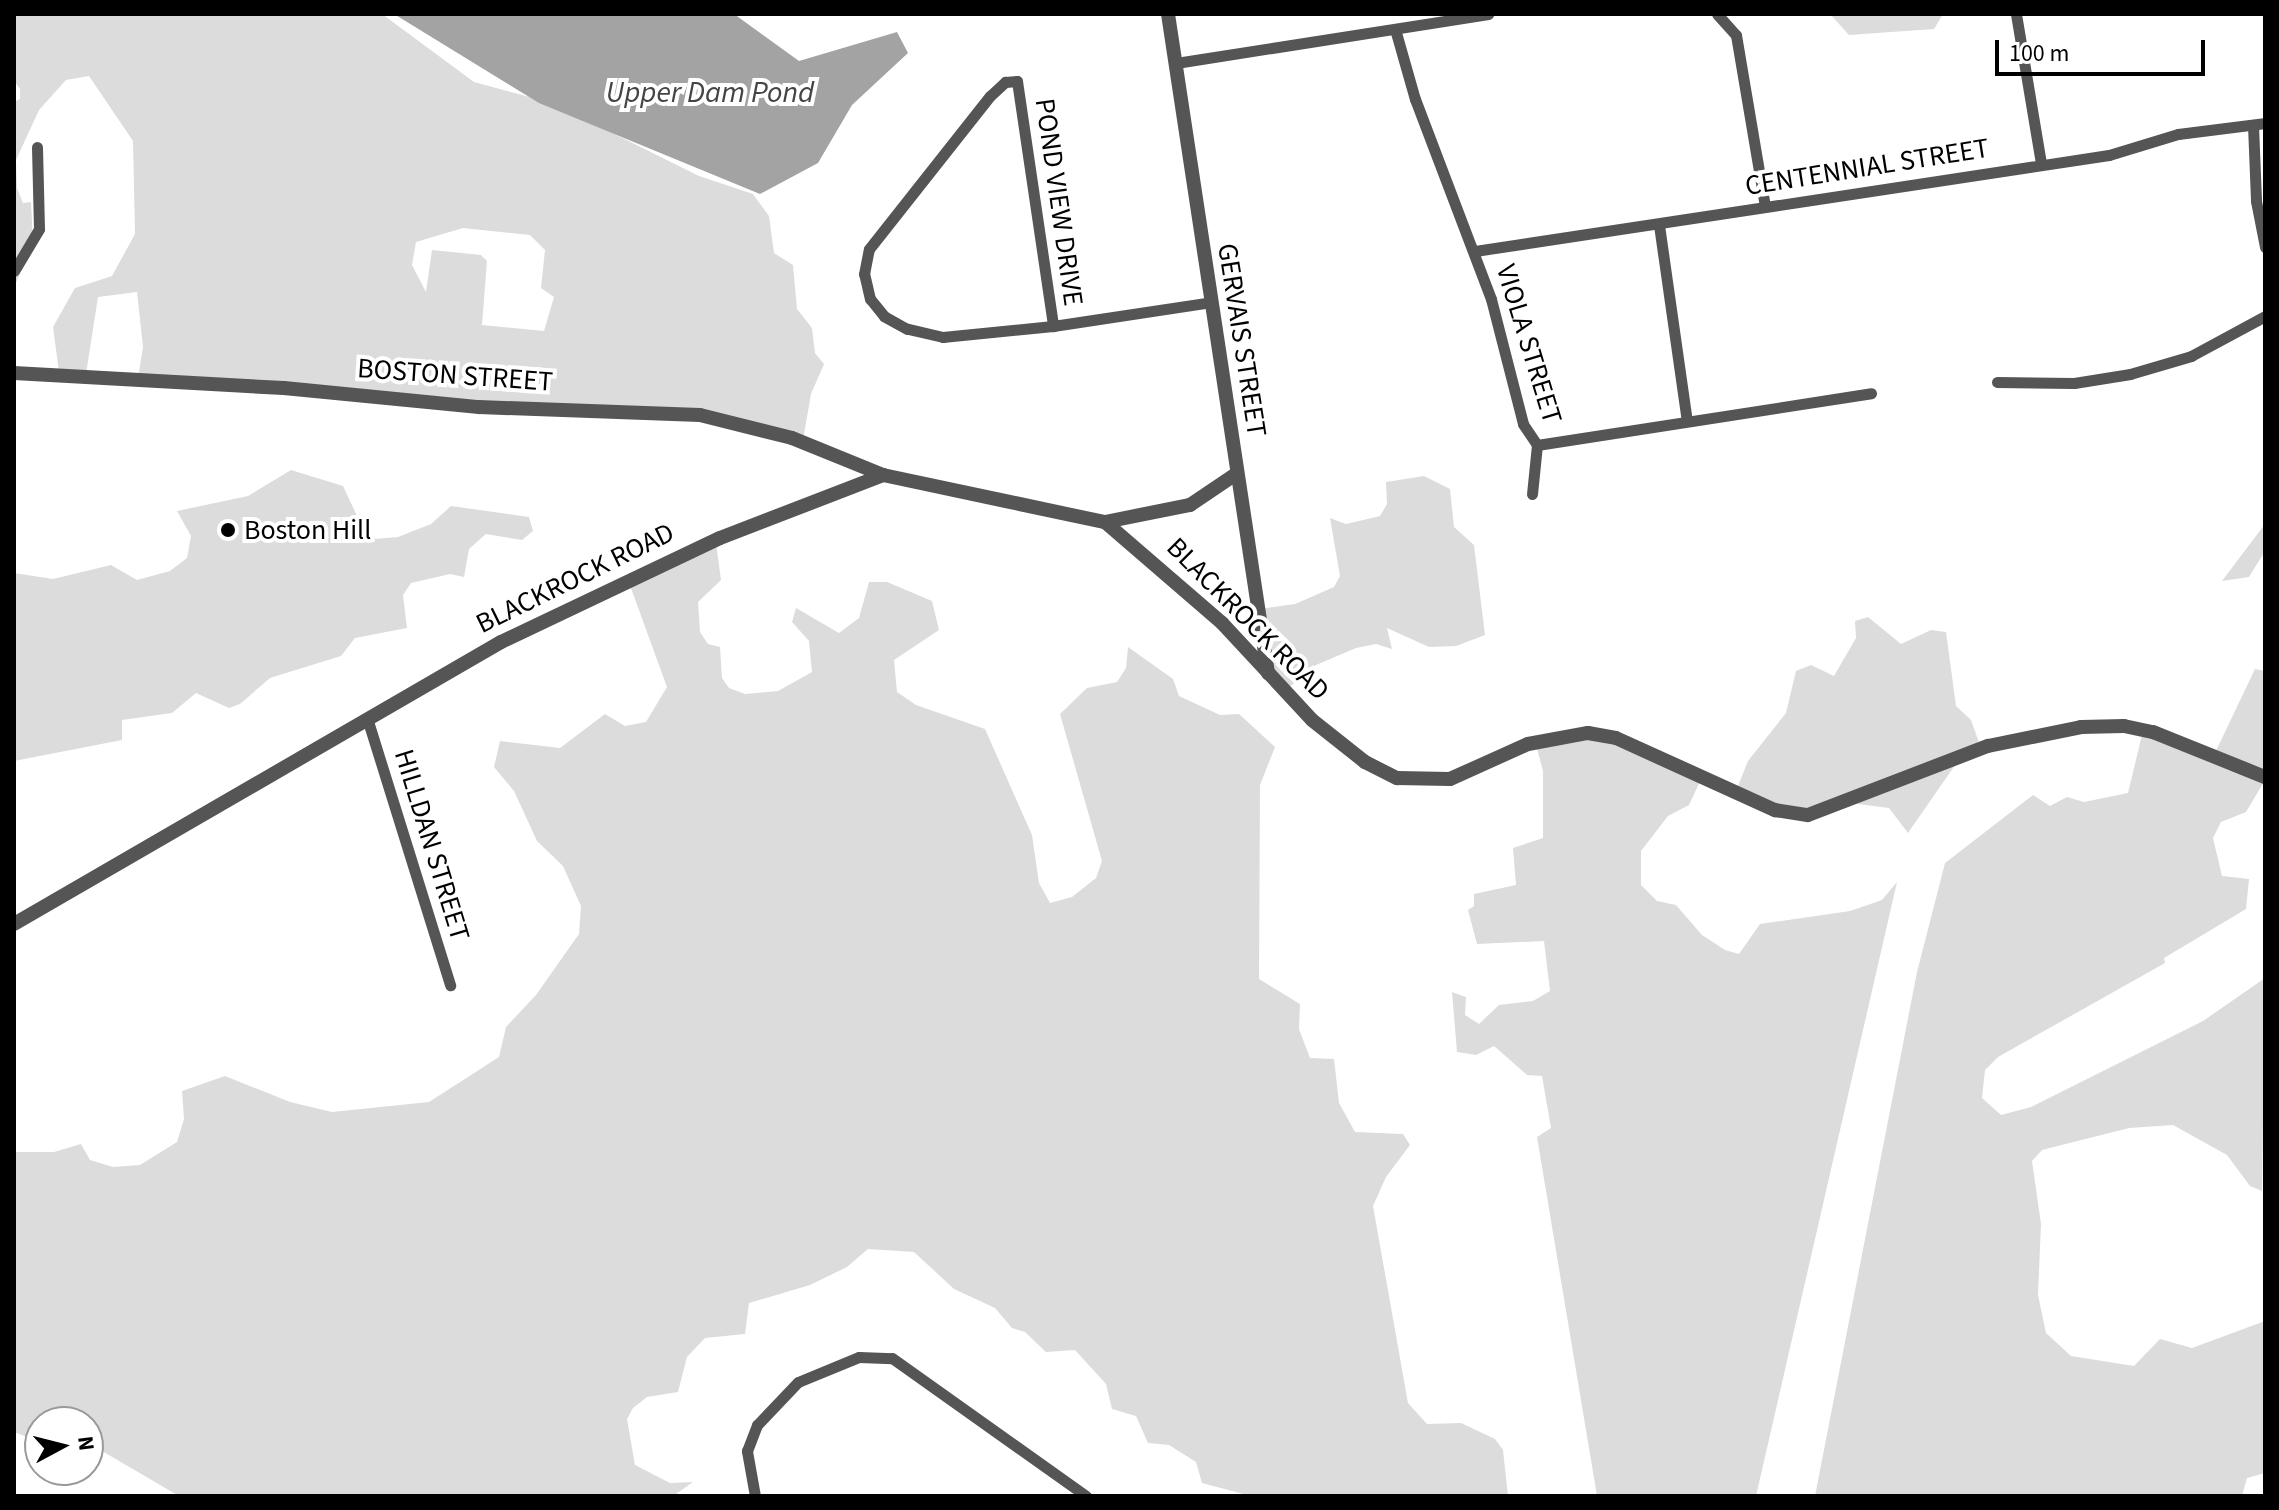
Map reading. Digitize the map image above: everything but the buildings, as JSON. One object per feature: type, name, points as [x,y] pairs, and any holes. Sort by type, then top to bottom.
[{"type":"street","name":"GERVAIS STREET","points":[[1168,14],[1268,673]]},
{"type":"street","points":[[1176,63],[1488,14]]},
{"type":"street","points":[[1717,14],[1736,35],[1765,206]]},
{"type":"street","points":[[2016,14],[2041,164]]},
{"type":"street","name":"VIOLA STREET","points":[[1395,29],[1415,99],[1475,251],[1523,424],[1537,445],[1871,393]]},
{"type":"street","name":"POND VIEW DRIVE","points":[[1053,326],[1017,81],[1005,82],[888,220],[869,249],[864,274],[870,299],[884,316],[907,329],[943,337],[1053,326],[1211,302]]},
{"type":"street","points":[[2259,124],[2256,201],[2265,247]]},
{"type":"street","name":"CENTENNIAL STREET","points":[[1475,251],[2109,155],[2178,134],[2259,124]]},
{"type":"street","points":[[14,271],[39,229],[37,147]]},
{"type":"street","points":[[1659,225],[1687,421]]},
{"type":"street","points":[[1997,382],[2074,383],[2130,374],[2191,356],[2265,316]]},
{"type":"street","name":"BOSTON STREET","points":[[14,373],[284,388],[479,407],[700,415],[792,438],[883,475]]},
{"type":"street","points":[[1532,494],[1537,445]]},
{"type":"street","points":[[1105,522],[1190,505],[1236,474]]},
{"type":"street","name":"BLACKROCK ROAD","points":[[14,924],[454,666],[656,568],[883,475],[1105,522],[1222,623],[1312,720],[1365,762],[1397,778],[1423,781],[1450,779],[1528,744],[1588,733],[1616,738],[1775,810],[1808,815],[1988,746],[2039,733],[2111,726],[2153,732],[2265,777]]},
{"type":"street","name":"HILLDAN STREET","points":[[367,718],[450,985]]},
{"type":"street","points":[[755,1496],[747,1451],[757,1425],[798,1382],[859,1357],[892,1358],[1086,1496]]},
{"type":"shaded area","points":[[14,14],[382,14],[474,82],[552,103],[699,176],[753,194],[769,216],[774,253],[793,265],[797,309],[812,328],[815,353],[824,364],[811,394],[803,440],[702,415],[138,378],[143,347],[137,292],[98,297],[86,374],[59,372],[53,327],[75,288],[112,276],[135,234],[133,141],[89,76],[66,80],[39,110],[16,160],[17,188],[23,203],[31,202],[33,241],[14,288],[14,102],[20,99],[20,89],[14,81]],"holes":[[[463,228],[530,235],[545,250],[541,288],[554,297],[544,331],[482,325],[487,261],[481,255],[432,250],[426,292],[412,265],[416,242]]]},
{"type":"shaded area","points":[[1830,14],[1943,14],[1934,29],[1849,35]]},
{"type":"shaded area","points":[[291,470],[343,486],[365,533],[375,539],[398,537],[431,524],[451,506],[529,517],[533,531],[522,540],[486,534],[469,549],[464,577],[450,574],[411,583],[403,595],[407,628],[355,638],[341,656],[270,678],[240,704],[229,708],[196,693],[172,713],[122,720],[122,740],[14,761],[14,573],[53,579],[111,565],[137,580],[170,571],[187,558],[191,536],[177,511],[248,496]]},
{"type":"shaded area","points":[[1424,476],[1450,489],[1454,527],[1474,545],[1485,635],[1456,646],[1429,647],[1387,628],[1392,649],[1376,644],[1356,648],[1316,665],[1287,689],[1271,674],[1260,609],[1295,604],[1334,587],[1340,576],[1330,518],[1346,524],[1380,516],[1387,504],[1386,482]]},
{"type":"shaded area","points":[[2265,524],[2265,551],[2249,577],[2222,581]]},
{"type":"shaded area","points":[[716,543],[721,580],[698,602],[700,632],[708,644],[720,647],[722,678],[729,688],[745,694],[778,691],[812,672],[809,641],[792,622],[796,608],[839,633],[859,618],[869,582],[887,582],[932,601],[939,630],[894,660],[897,692],[916,705],[985,729],[1032,835],[1039,883],[1050,903],[1072,897],[1096,878],[1102,861],[1060,714],[1087,688],[1117,682],[1126,668],[1128,647],[1173,679],[1179,696],[1220,715],[1239,714],[1275,747],[1260,785],[1259,979],[1300,1004],[1299,1029],[1310,1058],[1334,1059],[1339,1103],[1355,1132],[1403,1134],[1410,1145],[1386,1177],[1373,1206],[1408,1403],[1427,1424],[1461,1423],[1495,1439],[1503,1450],[1508,1496],[1251,1496],[1202,1483],[1196,1462],[1169,1445],[1148,1443],[1136,1416],[1112,1409],[1106,1384],[1075,1350],[1046,1352],[1025,1332],[1012,1328],[995,1308],[954,1289],[914,1252],[868,1249],[847,1267],[810,1285],[749,1303],[745,1334],[705,1338],[687,1357],[678,1392],[647,1397],[633,1408],[627,1419],[635,1465],[670,1483],[693,1482],[673,1496],[179,1496],[104,1452],[104,1406],[24,1406],[24,1436],[14,1432],[14,1152],[54,1152],[81,1144],[90,1160],[113,1167],[140,1165],[177,1142],[184,1119],[182,1091],[225,1076],[290,1102],[332,1112],[429,1102],[499,1057],[506,1027],[536,995],[579,934],[581,906],[563,866],[537,841],[514,791],[494,767],[500,741],[560,748],[605,714],[625,726],[646,722],[667,687],[628,580]]},
{"type":"shaded area","points":[[1868,617],[1901,644],[1931,630],[1946,632],[1956,706],[1971,720],[1981,748],[1960,758],[1908,833],[1889,808],[1851,803],[1805,814],[1736,791],[1748,761],[1786,713],[1796,671],[1811,665],[1834,676],[1856,638],[1855,621]]},
{"type":"shaded area","points":[[2255,669],[2265,671],[2265,780],[2246,812],[2221,822],[2213,838],[2222,876],[2249,879],[2246,909],[2164,958],[2165,963],[1998,1057],[1985,1070],[1982,1098],[2001,1115],[2031,1107],[2203,1021],[2265,978],[2262,1191],[2250,1186],[2227,1155],[2173,1125],[2129,1128],[2042,1150],[2032,1161],[2041,1224],[2038,1295],[2046,1333],[2071,1356],[2134,1366],[2160,1339],[2192,1348],[2265,1321],[2265,1473],[2247,1478],[2242,1496],[1815,1496],[1917,972],[1945,863],[2033,795],[2050,806],[2067,797],[2084,802],[2128,793],[2142,735],[2214,755]]},
{"type":"shaded area","points":[[1588,733],[1701,779],[1689,805],[1668,816],[1641,851],[1641,885],[1657,901],[1676,905],[1702,935],[1725,950],[1739,954],[1760,924],[1850,911],[1882,900],[1897,882],[1756,1496],[1597,1496],[1537,1137],[1551,1128],[1542,1076],[1527,1075],[1494,1046],[1476,1055],[1457,1052],[1452,992],[1466,997],[1465,1015],[1479,1024],[1499,1005],[1533,1001],[1550,991],[1544,941],[1477,944],[1468,910],[1474,906],[1474,894],[1516,885],[1513,848],[1543,838],[1543,771],[1535,741]]},
{"type":"water","name":"Upper Dam Pond","points":[[394,14],[734,14],[799,61],[897,32],[908,53],[852,105],[818,163],[760,194],[539,103]]},
{"type":"place","name":"Boston Hill","points":[[228,530]]}]
